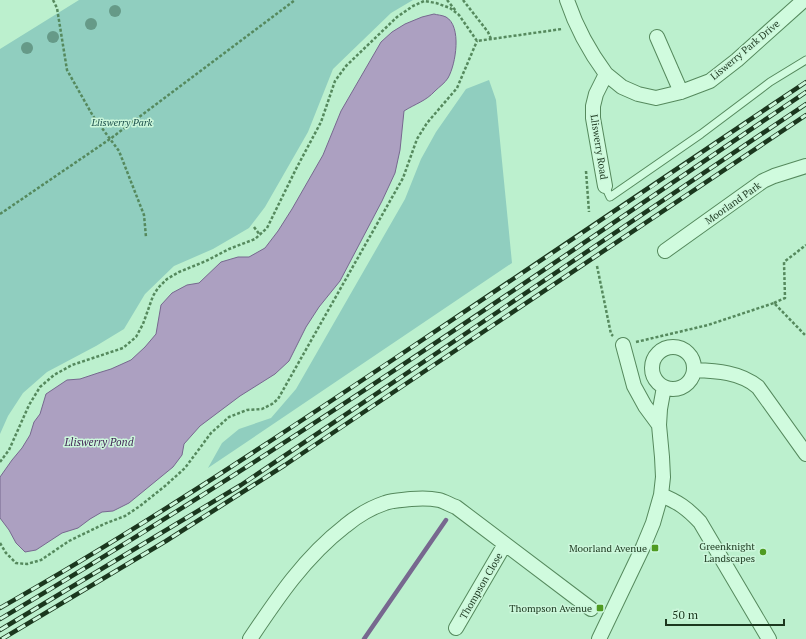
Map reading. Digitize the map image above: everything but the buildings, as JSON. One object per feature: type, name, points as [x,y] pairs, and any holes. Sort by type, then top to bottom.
[{"type":"street","points":[[567,0],[577,27],[590,51],[606,74]]},
{"type":"street","name":"Liswerry Park Drive","points":[[606,74],[622,87],[638,94],[656,98],[681,92],[710,81],[737,60],[804,0]]},
{"type":"street","points":[[657,37],[681,92]]},
{"type":"street","name":"Lliswerry Road","points":[[605,186],[593,106],[596,94],[606,74]]},
{"type":"street","name":"Moorland Park","points":[[665,251],[763,181],[806,166]]},
{"type":"street","points":[[623,345],[634,386],[645,406],[659,426]]},
{"type":"street","points":[[666,348],[680,348],[686,351],[691,356],[693,362],[694,370],[692,377],[687,384],[680,388],[672,389],[664,387],[658,383],[652,371],[652,364],[655,357],[666,348]]},
{"type":"street","points":[[694,370],[727,373],[743,377],[751,381],[758,387],[806,454]]},
{"type":"street","points":[[599,639],[653,523],[663,477],[659,426],[664,387]]},
{"type":"street","points":[[660,495],[679,503],[690,511],[700,522],[769,639]]},
{"type":"street","points":[[250,639],[289,582],[318,550],[337,532],[357,516],[385,503],[426,498],[440,500],[456,507],[591,609]]},
{"type":"street","name":"Thompson Close","points":[[456,628],[505,544]]},
{"type":"lane","points":[[605,186],[610,197],[700,134],[770,82],[806,60]]},
{"type":"path","points":[[53,0],[57,8],[67,70],[94,116],[119,151],[144,215],[146,238]]},
{"type":"path","points":[[0,214],[110,139],[296,0]]},
{"type":"path","points":[[447,0],[477,42]]},
{"type":"path","points":[[463,0],[488,32],[491,39]]},
{"type":"path","points":[[0,462],[9,450],[29,404],[40,387],[54,375],[72,365],[123,348],[136,337],[144,324],[153,296],[158,288],[167,279],[229,249],[255,239],[267,228],[321,122],[335,81],[346,66],[397,17],[424,1],[436,2],[450,8],[459,15]]},
{"type":"path","points":[[477,42],[577,27]]},
{"type":"path","points":[[0,543],[6,553],[16,563],[27,564],[41,560],[69,541],[104,524],[125,516],[140,506],[166,486],[185,468],[211,433],[229,417],[247,410],[262,409],[278,399],[403,178],[417,139],[427,124],[457,88],[477,42]]},
{"type":"path","points":[[254,228],[260,234]]},
{"type":"path","points":[[597,266],[611,334],[623,345],[708,325],[785,298],[784,262],[806,244]]},
{"type":"path","points":[[774,303],[806,336]]},
{"type":"green space","name":"Lliswerry Park","points":[[79,0],[413,0],[391,13],[333,69],[308,132],[265,207],[249,228],[213,249],[174,266],[145,294],[124,329],[47,372],[23,393],[8,416],[0,434],[0,49]]},
{"type":"green space","points":[[489,80],[496,100],[512,263],[208,468],[222,443],[239,429],[271,418],[296,389],[405,199],[421,159],[436,132],[466,89]]},
{"type":"water","name":"Lliswerry Pond","points":[[434,14],[446,17],[454,28],[456,46],[451,72],[445,82],[432,94],[404,111],[400,150],[395,173],[340,281],[319,307],[306,327],[289,361],[275,374],[240,396],[200,426],[184,444],[182,455],[173,467],[129,503],[113,511],[102,512],[78,528],[62,533],[36,550],[25,552],[16,543],[0,518],[0,477],[30,435],[34,422],[40,414],[46,394],[67,380],[80,379],[111,369],[131,360],[156,334],[161,305],[172,293],[187,285],[199,283],[221,262],[238,257],[249,257],[265,248],[292,209],[323,155],[341,111],[381,42],[392,32],[405,24]]},
{"type":"waterway","points":[[364,639],[446,520]]},
{"type":"railway","points":[[0,608],[101,549],[250,454],[500,289],[806,82]]},
{"type":"railway","points":[[0,619],[103,557],[307,428],[507,295],[806,92]]},
{"type":"railway","points":[[0,630],[241,485],[806,104]]},
{"type":"railway","points":[[2,639],[166,541],[285,465],[806,115]]},
{"type":"place","name":"Moorland Avenue","points":[[655,548]]},
{"type":"place","name":"Greenknight Landscapes","points":[[763,552]]},
{"type":"place","name":"Thompson Avenue","points":[[600,608]]}]
